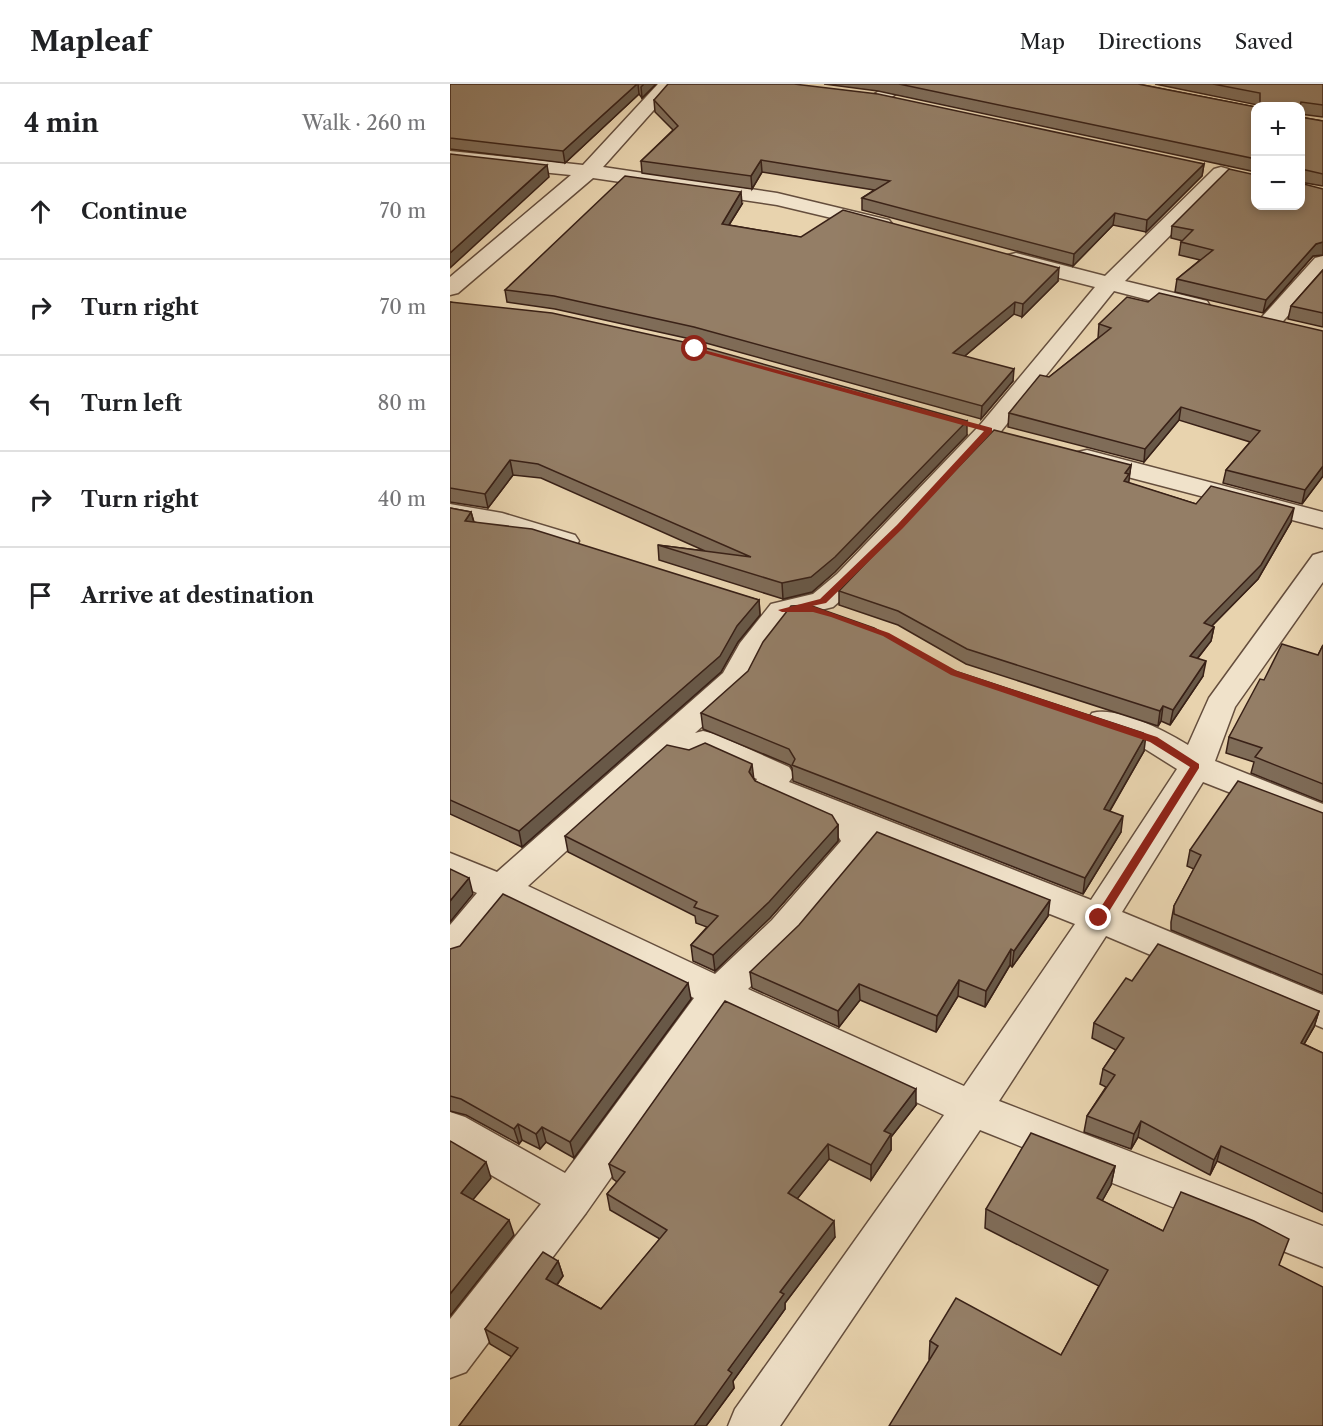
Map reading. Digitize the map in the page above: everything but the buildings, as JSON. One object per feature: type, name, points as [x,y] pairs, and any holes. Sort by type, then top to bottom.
[{"type":"street","points":[[454,299],[586,172],[668,84]]},
{"type":"street","points":[[878,98],[902,84]]},
{"type":"street","points":[[854,96],[900,103]]},
{"type":"street","points":[[450,157],[586,172],[816,206],[906,230]]},
{"type":"street","points":[[1198,168],[1244,178]]},
{"type":"street","points":[[450,951],[501,889],[663,746],[736,678],[742,659],[770,630],[782,610],[823,601],[900,527],[989,430],[1108,285],[1221,173]]},
{"type":"street","points":[[996,255],[1108,285],[1223,312]]},
{"type":"street","points":[[1246,317],[1280,325],[1323,263]]},
{"type":"street","points":[[1070,453],[1323,520]]},
{"type":"street","points":[[450,512],[492,519],[588,548]]},
{"type":"street","points":[[752,1426],[972,1109],[1099,918],[1196,766],[1220,705],[1323,561]]},
{"type":"street","points":[[749,599],[782,610],[813,609],[844,619]]},
{"type":"street","points":[[1072,711],[1154,739],[1196,766],[1323,818]]},
{"type":"street","points":[[663,746],[691,753],[703,742],[777,775],[768,787],[846,820],[1099,918],[1323,1012]]},
{"type":"street","points":[[450,1356],[571,1199],[719,994],[785,930],[860,842],[846,820]]},
{"type":"street","points":[[450,866],[719,994],[972,1109],[1251,1214],[1323,1247]]},
{"type":"street","points":[[450,1130],[571,1199]]},
{"type":"route","points":[[695,349],[989,430],[900,527],[823,601],[782,610],[813,609],[886,634],[954,673],[1154,739],[1196,766],[1099,918]]}]
